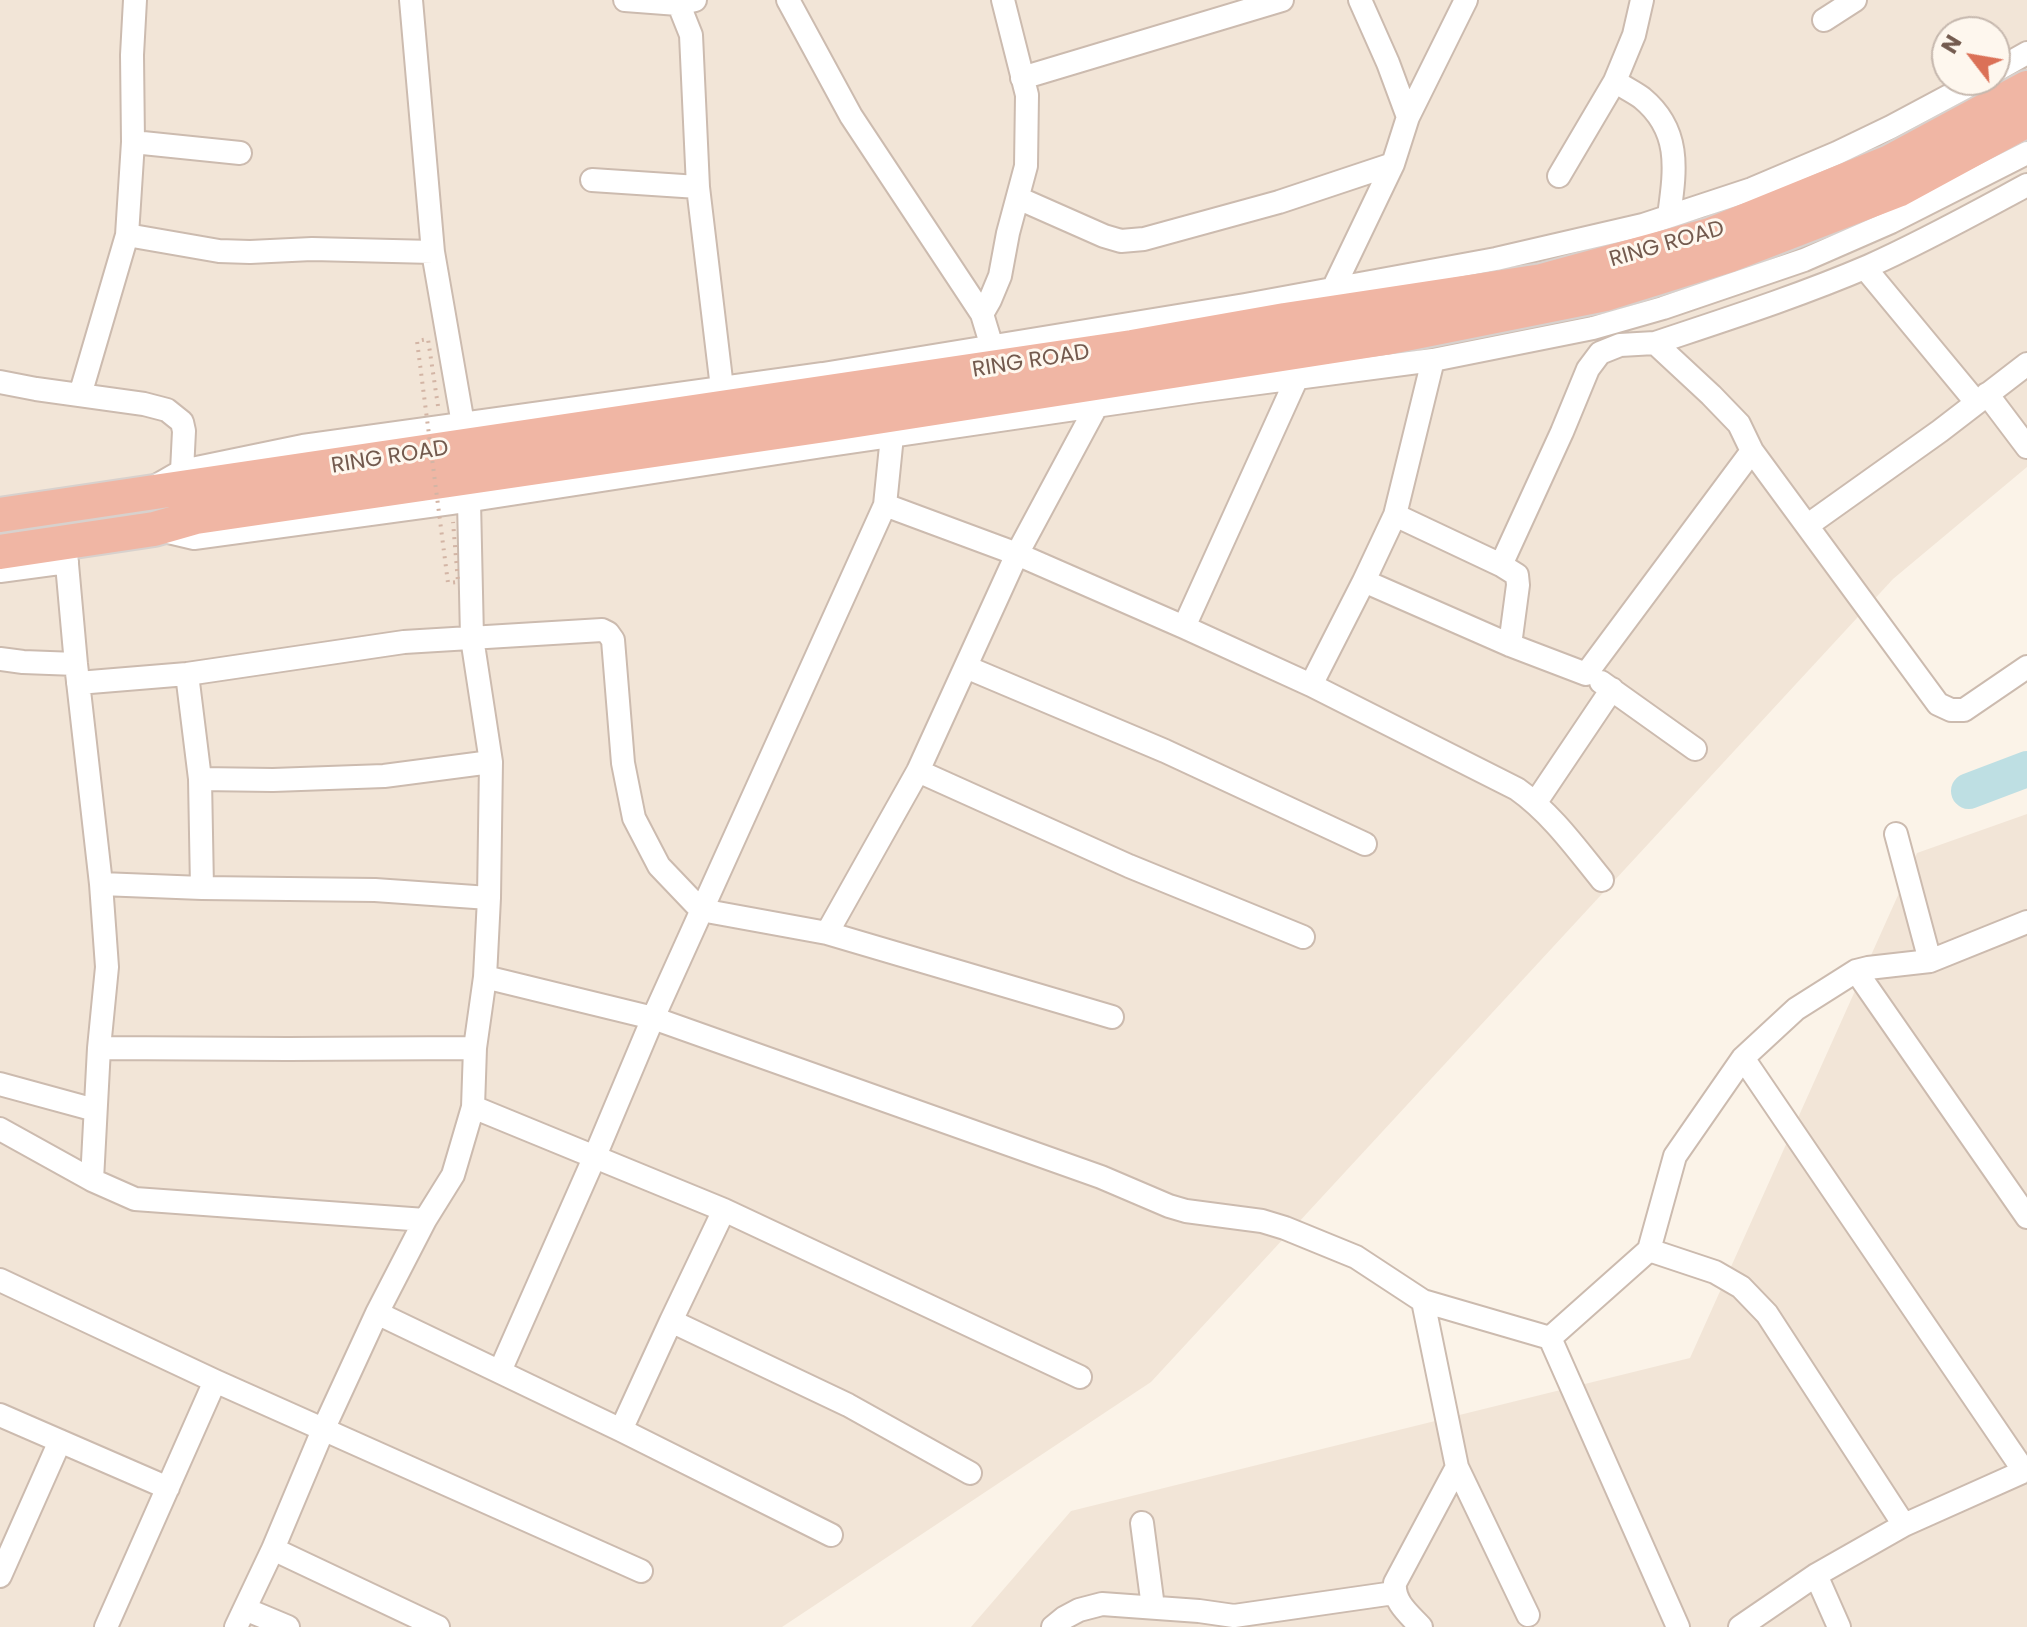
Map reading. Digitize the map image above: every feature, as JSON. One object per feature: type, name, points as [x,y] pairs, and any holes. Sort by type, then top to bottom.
[{"type":"highway","name":"RING ROAD","points":[[0,515],[1101,352],[1542,281],[1710,235],[1890,162],[2027,88]]},
{"type":"highway","name":"RING ROAD","points":[[0,552],[66,552],[196,517],[809,428],[1385,338],[1605,294],[1730,255],[1898,190],[2027,120]]},
{"type":"street","points":[[80,395],[127,235],[133,142],[135,0]]},
{"type":"street","points":[[411,0],[433,252],[463,424]]},
{"type":"street","points":[[625,0],[683,1],[691,35],[698,187],[722,388]]},
{"type":"street","points":[[788,0],[851,116],[982,314],[992,347]]},
{"type":"street","points":[[982,314],[1000,276],[1026,166],[1027,95],[1003,0]]},
{"type":"street","points":[[1022,78],[1282,0]]},
{"type":"street","points":[[1360,0],[1408,117]]},
{"type":"street","points":[[1333,289],[1393,164],[1408,117],[1466,0]]},
{"type":"street","points":[[1559,176],[1615,81],[1634,35],[1642,0]]},
{"type":"street","points":[[1824,20],[1855,0]]},
{"type":"street","points":[[1615,81],[1642,99],[1661,119],[1672,146],[1675,171],[1669,216]]},
{"type":"street","points":[[139,496],[182,471],[303,446],[992,347],[1496,259],[1616,231],[1752,189],[1837,153],[1949,96]]},
{"type":"street","points":[[133,142],[240,153]]},
{"type":"street","points":[[154,529],[194,538],[469,501],[1198,391],[1433,360],[1593,328],[1663,308],[1804,260],[1891,222],[2027,153]]},
{"type":"street","points":[[1018,198],[1104,236],[1121,241],[1144,239],[1279,202],[1393,164]]},
{"type":"street","points":[[592,180],[698,187]]},
{"type":"street","points":[[1501,565],[1588,369],[1600,353],[1620,345],[1655,343],[1759,309],[1865,268],[2027,185]]},
{"type":"street","points":[[127,235],[219,251],[312,249],[433,252]]},
{"type":"street","points":[[1865,268],[2027,447]]},
{"type":"street","points":[[1655,343],[1739,424],[1752,451],[1938,704],[1951,710],[1964,710],[2027,667]]},
{"type":"street","points":[[1311,685],[1395,515],[1433,360]]},
{"type":"street","points":[[1808,525],[1940,431],[2027,364]]},
{"type":"street","points":[[1184,627],[1296,380]]},
{"type":"street","points":[[0,382],[167,410],[182,422],[182,471]]},
{"type":"street","points":[[827,933],[918,771],[1017,554],[1096,407]]},
{"type":"street","points":[[500,1371],[701,910],[885,505],[892,436]]},
{"type":"street","points":[[1586,674],[1752,451]]},
{"type":"street","points":[[288,1627],[240,1618],[377,1313],[425,1220],[453,1175],[473,1107],[475,1048],[485,977],[491,762],[472,638],[469,501]]},
{"type":"street","points":[[885,505],[1017,554],[1184,627],[1311,685],[1517,789],[1536,802],[1602,880]]},
{"type":"street","points":[[1395,515],[1517,575],[1510,645]]},
{"type":"street","points":[[0,571],[66,552],[107,967],[92,1180]]},
{"type":"street","points":[[1364,581],[1510,645],[1586,674],[1695,749]]},
{"type":"street","points":[[0,659],[77,673],[187,674],[404,642],[596,630],[608,633],[613,640],[623,763],[634,818],[659,866],[701,910],[827,933],[1112,1017]]},
{"type":"street","points":[[966,667],[1165,751],[1365,844]]},
{"type":"street","points":[[187,674],[200,779],[202,888]]},
{"type":"street","points":[[1536,802],[1612,689]]},
{"type":"street","points":[[200,779],[384,776],[491,762]]},
{"type":"street","points":[[918,771],[1129,866],[1303,937]]},
{"type":"street","points":[[1896,834],[1930,961]]},
{"type":"street","points":[[101,884],[375,890],[489,898]]},
{"type":"street","points":[[1550,1338],[1649,1250],[1675,1156],[1743,1058],[1796,1009],[1856,971],[1930,961],[2027,922]]},
{"type":"street","points":[[1856,971],[2027,1217]]},
{"type":"street","points":[[485,977],[653,1018],[1101,1177],[1169,1206],[1262,1221],[1285,1228],[1356,1257],[1423,1301],[1550,1338],[1678,1627]]},
{"type":"street","points":[[99,1048],[475,1048]]},
{"type":"street","points":[[1740,1627],[1816,1575],[1904,1525],[2025,1471],[1743,1058]]},
{"type":"street","points":[[1,1087],[95,1110]]},
{"type":"street","points":[[473,1107],[724,1210],[1080,1377]]},
{"type":"street","points":[[0,1129],[92,1180],[135,1199],[425,1220]]},
{"type":"street","points":[[621,1430],[724,1210]]},
{"type":"street","points":[[1649,1250],[1715,1272],[1741,1287],[1767,1314],[1904,1525]]},
{"type":"street","points":[[0,1280],[215,1381],[641,1571]]},
{"type":"street","points":[[1423,1301],[1457,1467],[1528,1615]]},
{"type":"street","points":[[377,1313],[831,1535]]},
{"type":"street","points":[[671,1321],[848,1405],[970,1473]]},
{"type":"street","points":[[106,1627],[215,1381]]},
{"type":"street","points":[[0,1415],[168,1488]]},
{"type":"street","points":[[0,1576],[60,1441]]},
{"type":"street","points":[[1421,1627],[1394,1593],[1395,1583],[1457,1467]]},
{"type":"street","points":[[1142,1523],[1153,1607]]},
{"type":"street","points":[[273,1549],[438,1627]]},
{"type":"street","points":[[1816,1575],[1839,1627]]},
{"type":"street","points":[[1053,1627],[1079,1610],[1102,1604],[1153,1607],[1193,1619],[1239,1622],[1394,1593]]},
{"type":"path","points":[[438,406],[428,339],[417,341],[448,583],[458,582],[453,522]]},
{"type":"shaded area","points":[[0,0],[2027,0],[2027,467],[1893,579],[1151,1382],[782,1627],[0,1627]]},
{"type":"shaded area","points":[[2027,814],[2027,1627],[971,1627],[1071,1511],[1690,1358],[1917,853]]},
{"type":"waterway","points":[[1969,791],[2027,769]]}]
